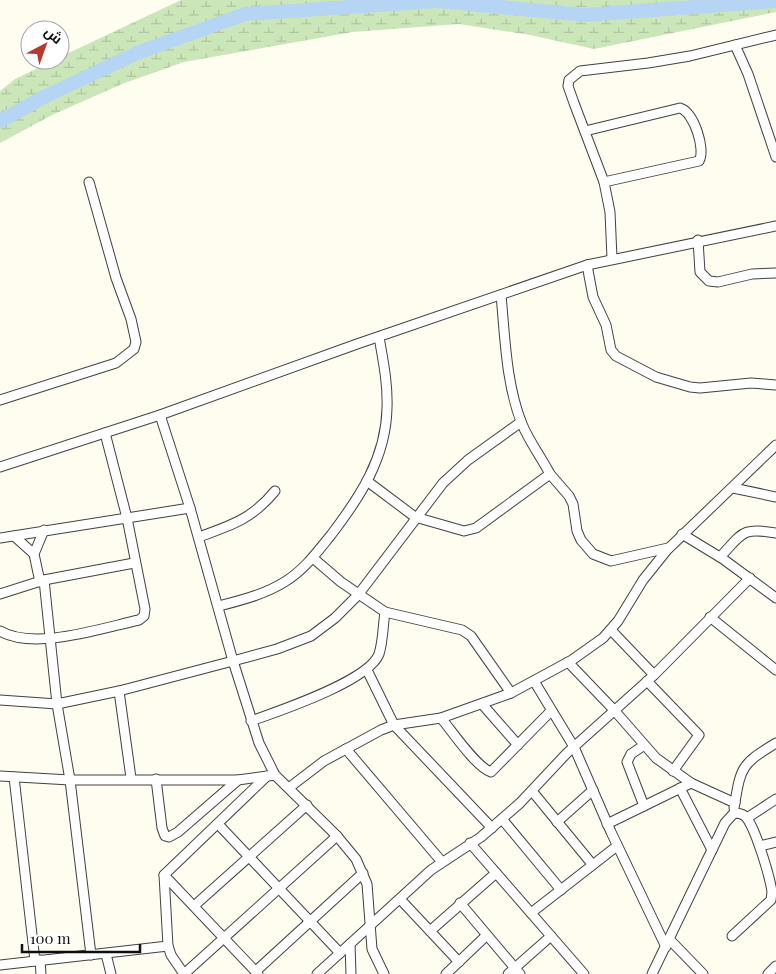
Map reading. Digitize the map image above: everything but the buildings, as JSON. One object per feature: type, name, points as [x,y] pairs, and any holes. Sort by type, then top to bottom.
[{"type":"street","points":[[612,258],[610,212],[604,182],[568,86],[569,80],[576,73],[648,63],[736,46],[776,35]]},
{"type":"street","points":[[736,46],[776,157]]},
{"type":"street","points":[[584,131],[680,108],[691,116],[702,151],[699,161],[604,182]]},
{"type":"street","points":[[0,400],[116,363],[134,349],[136,342],[131,319],[116,278],[89,182]]},
{"type":"street","points":[[0,467],[160,415],[587,265],[698,240],[776,226]]},
{"type":"street","points":[[698,240],[700,272],[710,281],[718,282],[752,274],[776,274]]},
{"type":"street","points":[[587,265],[593,297],[606,325],[611,350],[616,356],[656,378],[690,387],[700,388],[751,383],[776,385]]},
{"type":"street","points":[[501,295],[510,377],[521,422],[550,474],[569,496],[573,504],[577,531],[584,544],[593,554],[611,562],[669,548]]},
{"type":"street","points":[[218,606],[275,588],[295,575],[313,558],[344,518],[367,481],[381,449],[387,408],[386,379],[379,337]]},
{"type":"street","points":[[160,415],[199,537],[232,661],[271,775],[290,787],[337,836],[356,859],[364,873],[369,896],[372,949],[384,974]]},
{"type":"street","points":[[0,700],[56,704],[119,691],[277,649],[311,636],[335,618],[358,595],[415,517],[453,473],[521,422]]},
{"type":"street","points":[[0,631],[16,638],[49,638],[142,618],[145,609],[134,563],[127,518],[104,433]]},
{"type":"street","points":[[290,787],[324,761],[394,725],[441,718],[482,704],[511,693],[568,662],[611,630],[643,580],[669,548],[776,445]]},
{"type":"street","points":[[367,481],[415,517],[464,531],[471,530],[550,474]]},
{"type":"street","points":[[733,488],[776,497]]},
{"type":"street","points":[[199,537],[251,516],[262,507],[275,491]]},
{"type":"street","points":[[0,538],[190,508]]},
{"type":"street","points":[[720,557],[747,531],[754,529],[776,533]]},
{"type":"street","points":[[34,554],[44,530]]},
{"type":"street","points":[[682,534],[720,557],[776,598]]},
{"type":"street","points":[[14,536],[34,554],[42,581],[56,704],[70,780],[91,955]]},
{"type":"street","points":[[313,558],[358,595],[384,612],[467,633],[478,643],[511,693]]},
{"type":"street","points":[[0,594],[42,581],[134,563]]},
{"type":"street","points":[[318,974],[442,862],[492,828],[532,792],[574,747],[654,675],[750,578]]},
{"type":"street","points":[[252,721],[308,700],[367,670],[379,654],[384,612]]},
{"type":"street","points":[[710,617],[776,670]]},
{"type":"street","points":[[611,630],[654,675]]},
{"type":"street","points":[[568,662],[614,710],[643,746],[673,771],[747,818],[760,846],[774,888],[770,900],[732,936]]},
{"type":"street","points":[[367,670],[394,725],[492,828]]},
{"type":"street","points":[[534,681],[574,747],[607,824],[668,943],[703,974]]},
{"type":"street","points":[[647,681],[699,735],[673,771]]},
{"type":"street","points":[[119,691],[131,778]]},
{"type":"street","points":[[482,704],[518,745]]},
{"type":"street","points":[[441,718],[488,772],[493,771],[552,711]]},
{"type":"street","points":[[652,974],[734,808],[742,769],[752,757],[776,743]]},
{"type":"street","points":[[643,746],[631,754],[628,762],[644,806]]},
{"type":"street","points":[[346,749],[442,862]]},
{"type":"street","points":[[0,776],[70,780],[131,778],[238,780],[271,775]]},
{"type":"street","points":[[271,775],[164,875],[168,946],[171,955],[184,974],[337,836]]},
{"type":"street","points":[[14,777],[37,960],[41,974]]},
{"type":"street","points":[[156,779],[162,828],[165,836],[169,837],[178,832],[238,780]]},
{"type":"street","points":[[607,824],[691,783]]},
{"type":"street","points":[[680,788],[712,850]]},
{"type":"street","points":[[557,822],[593,790]]},
{"type":"street","points":[[532,792],[592,864]]},
{"type":"street","points":[[747,818],[776,799]]},
{"type":"street","points":[[194,906],[307,805]]},
{"type":"street","points":[[502,819],[561,890]]},
{"type":"street","points":[[218,824],[340,953]]},
{"type":"street","points":[[760,846],[776,842]]},
{"type":"street","points":[[470,843],[584,974]]},
{"type":"street","points":[[531,913],[592,864],[618,846]]},
{"type":"street","points":[[164,875],[257,972],[308,921],[364,873]]},
{"type":"street","points":[[430,930],[496,873]]},
{"type":"street","points":[[400,898],[458,962]]},
{"type":"street","points":[[460,903],[487,935],[514,972],[551,936]]},
{"type":"street","points":[[446,974],[487,935]]},
{"type":"street","points":[[350,944],[352,974]]},
{"type":"street","points":[[0,965],[168,946]]},
{"type":"street","points":[[106,954],[111,974]]},
{"type":"street","points":[[768,974],[776,966]]},
{"type":"green space","points":[[181,0],[776,0],[776,12],[594,49],[530,35],[459,24],[353,32],[184,62],[122,84],[52,115],[0,143],[0,91],[15,79],[34,70],[70,70],[70,52]]},
{"type":"waterway","points":[[0,121],[46,96],[137,53],[245,14],[438,1],[585,15],[776,1]]}]
